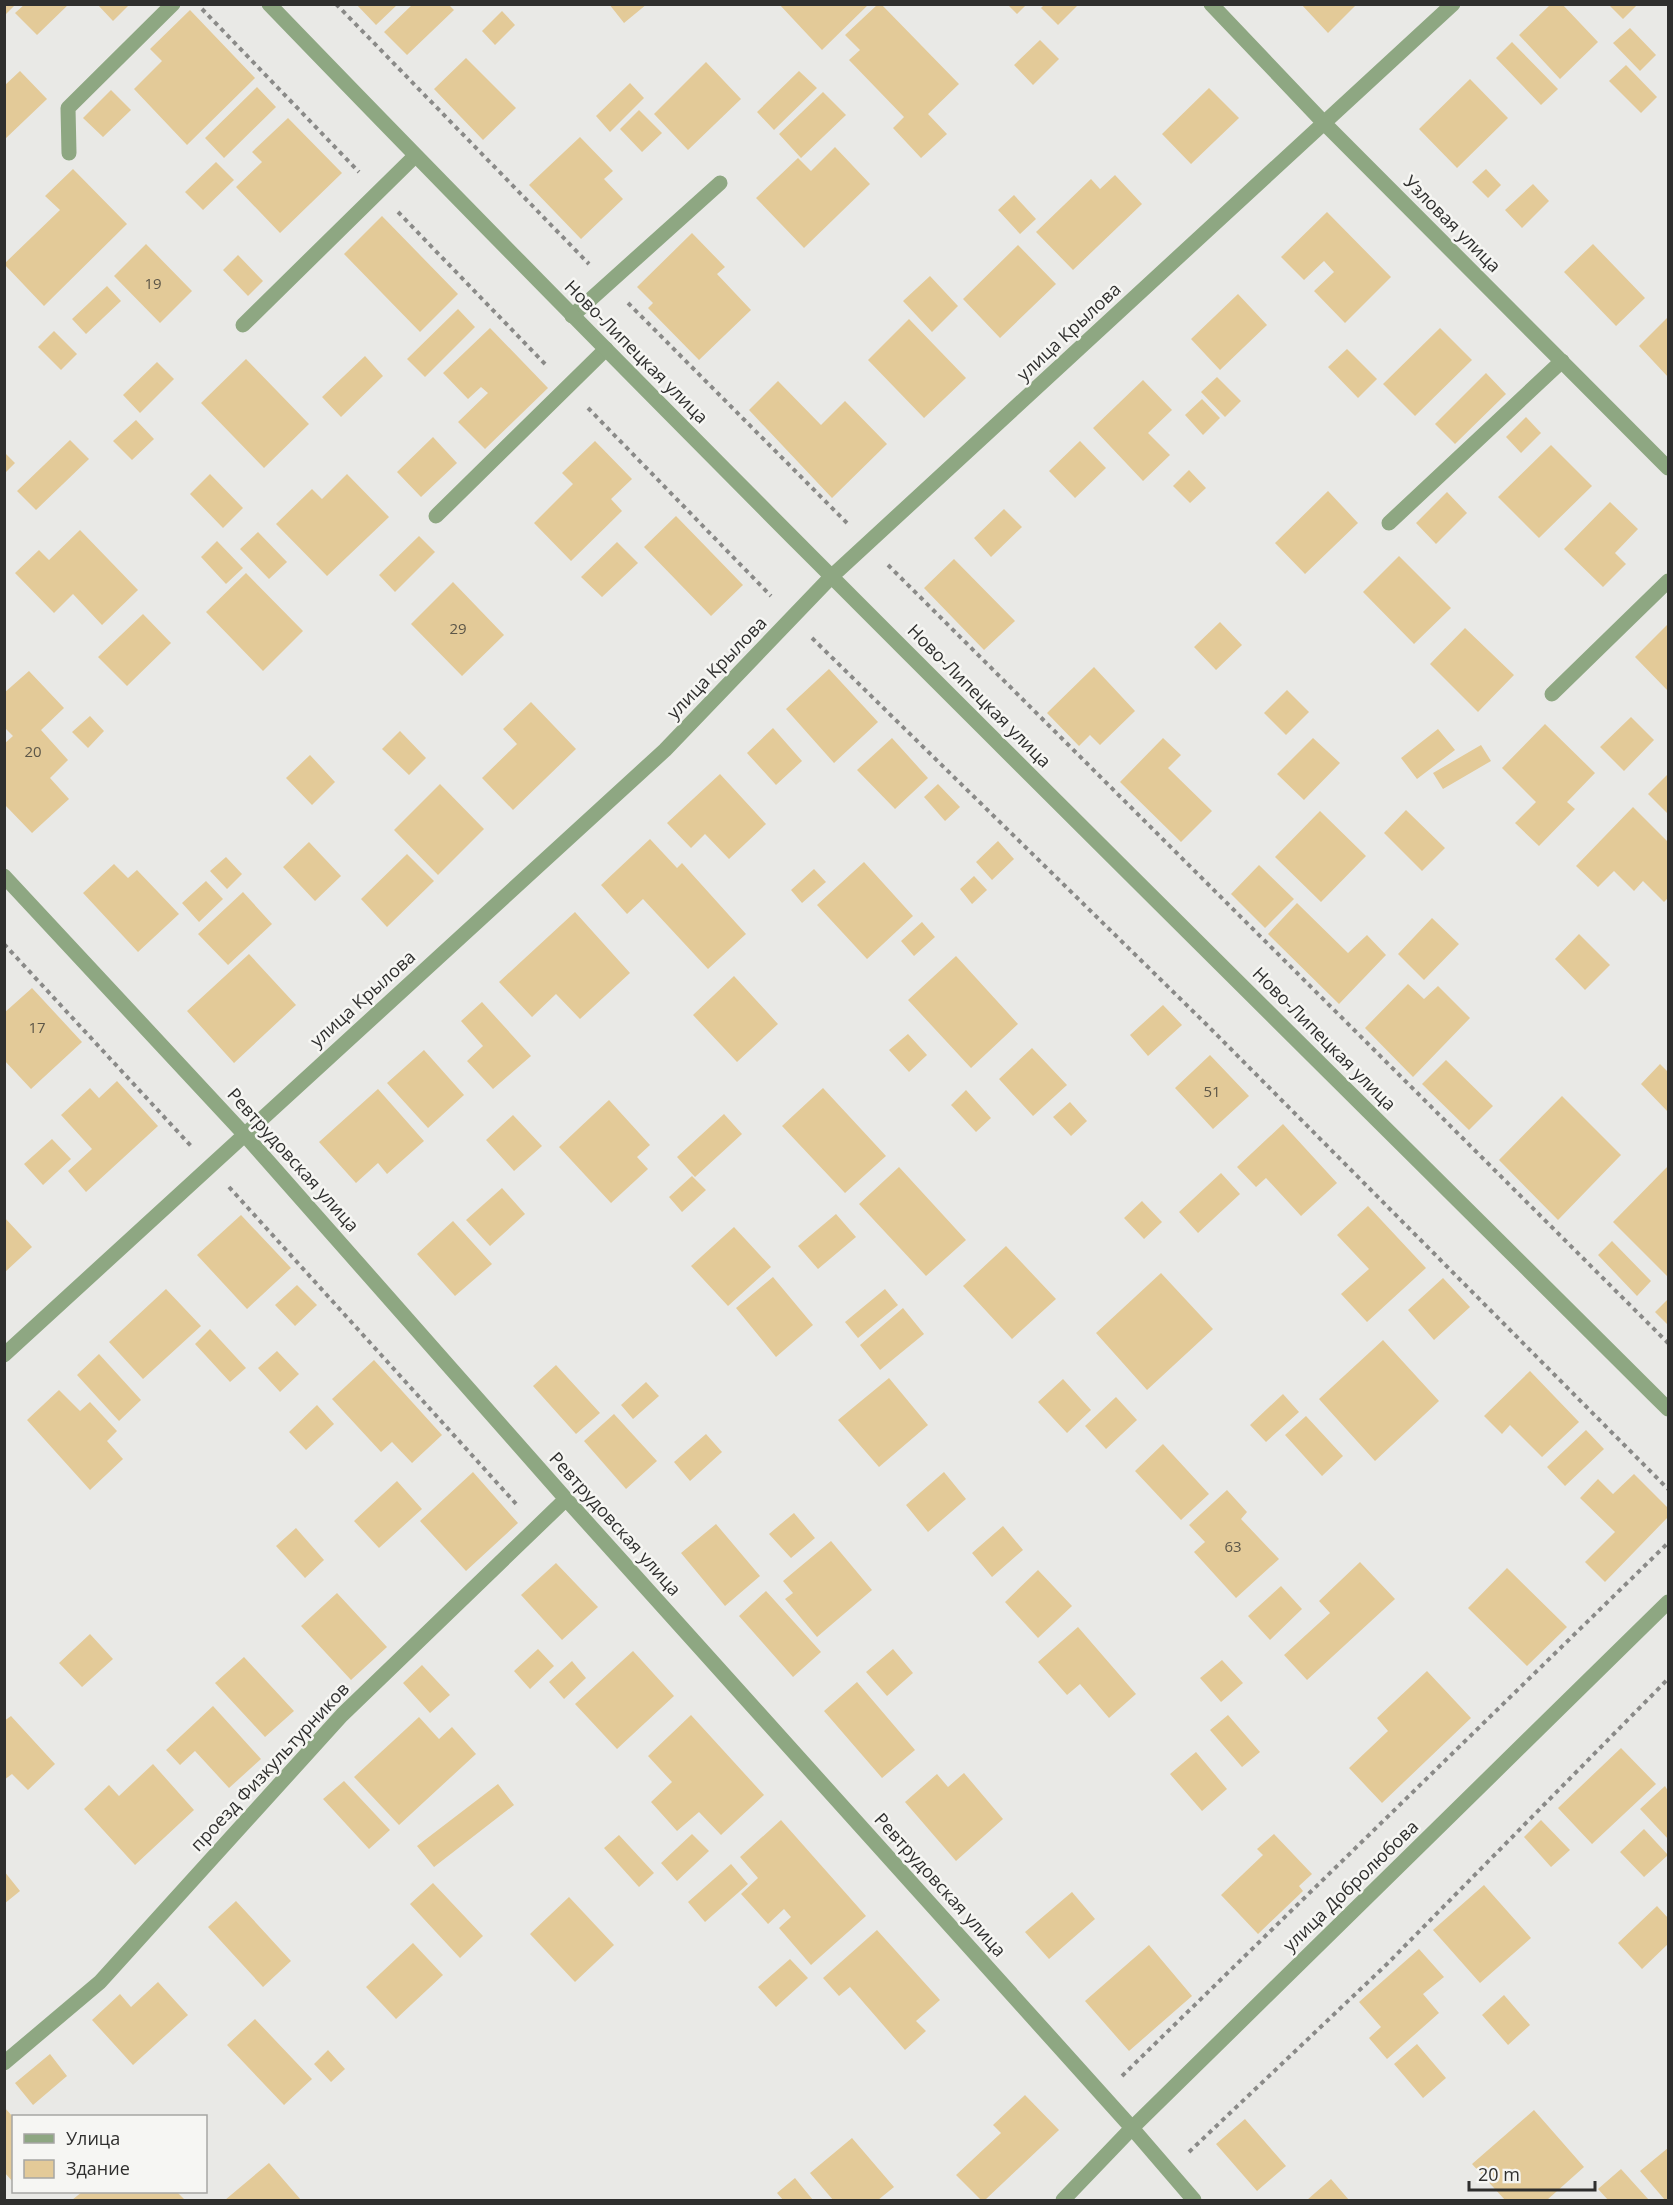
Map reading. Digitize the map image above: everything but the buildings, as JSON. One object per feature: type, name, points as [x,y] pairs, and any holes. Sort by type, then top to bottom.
[{"type":"street","points":[[69,153],[68,108],[173,4]]},
{"type":"street","name":"Ново-Липецкая улица","points":[[269,4],[415,156],[831,577],[1668,1409]]},
{"type":"street","name":"Узловая улица","points":[[1211,4],[1325,124],[1668,468]]},
{"type":"street","name":"улица Крылова","points":[[4,1354],[665,750],[831,577],[1453,4]]},
{"type":"street","points":[[243,325],[415,156]]},
{"type":"street","points":[[572,316],[720,183]]},
{"type":"street","points":[[436,516],[606,349]]},
{"type":"street","points":[[1389,523],[1562,362]]},
{"type":"street","points":[[1552,694],[1668,581]]},
{"type":"street","name":"Ревтрудовская улица","points":[[4,876],[244,1134],[566,1499],[1103,2095],[1194,2200]]},
{"type":"street","name":"проезд Физкультурников","points":[[4,2064],[99,1982],[342,1715],[566,1499]]},
{"type":"street","name":"улица Добролюбова","points":[[1063,2200],[1132,2128],[1668,1602]]},
{"type":"path","points":[[197,4],[792,618],[1206,1024],[1668,1490]]},
{"type":"path","points":[[336,4],[608,284],[1668,1343]]},
{"type":"path","points":[[4,944],[209,1165],[537,1527]]},
{"type":"path","points":[[1103,2095],[1668,1543]]},
{"type":"path","points":[[1169,2171],[1387,1964],[1668,1679]]}]
